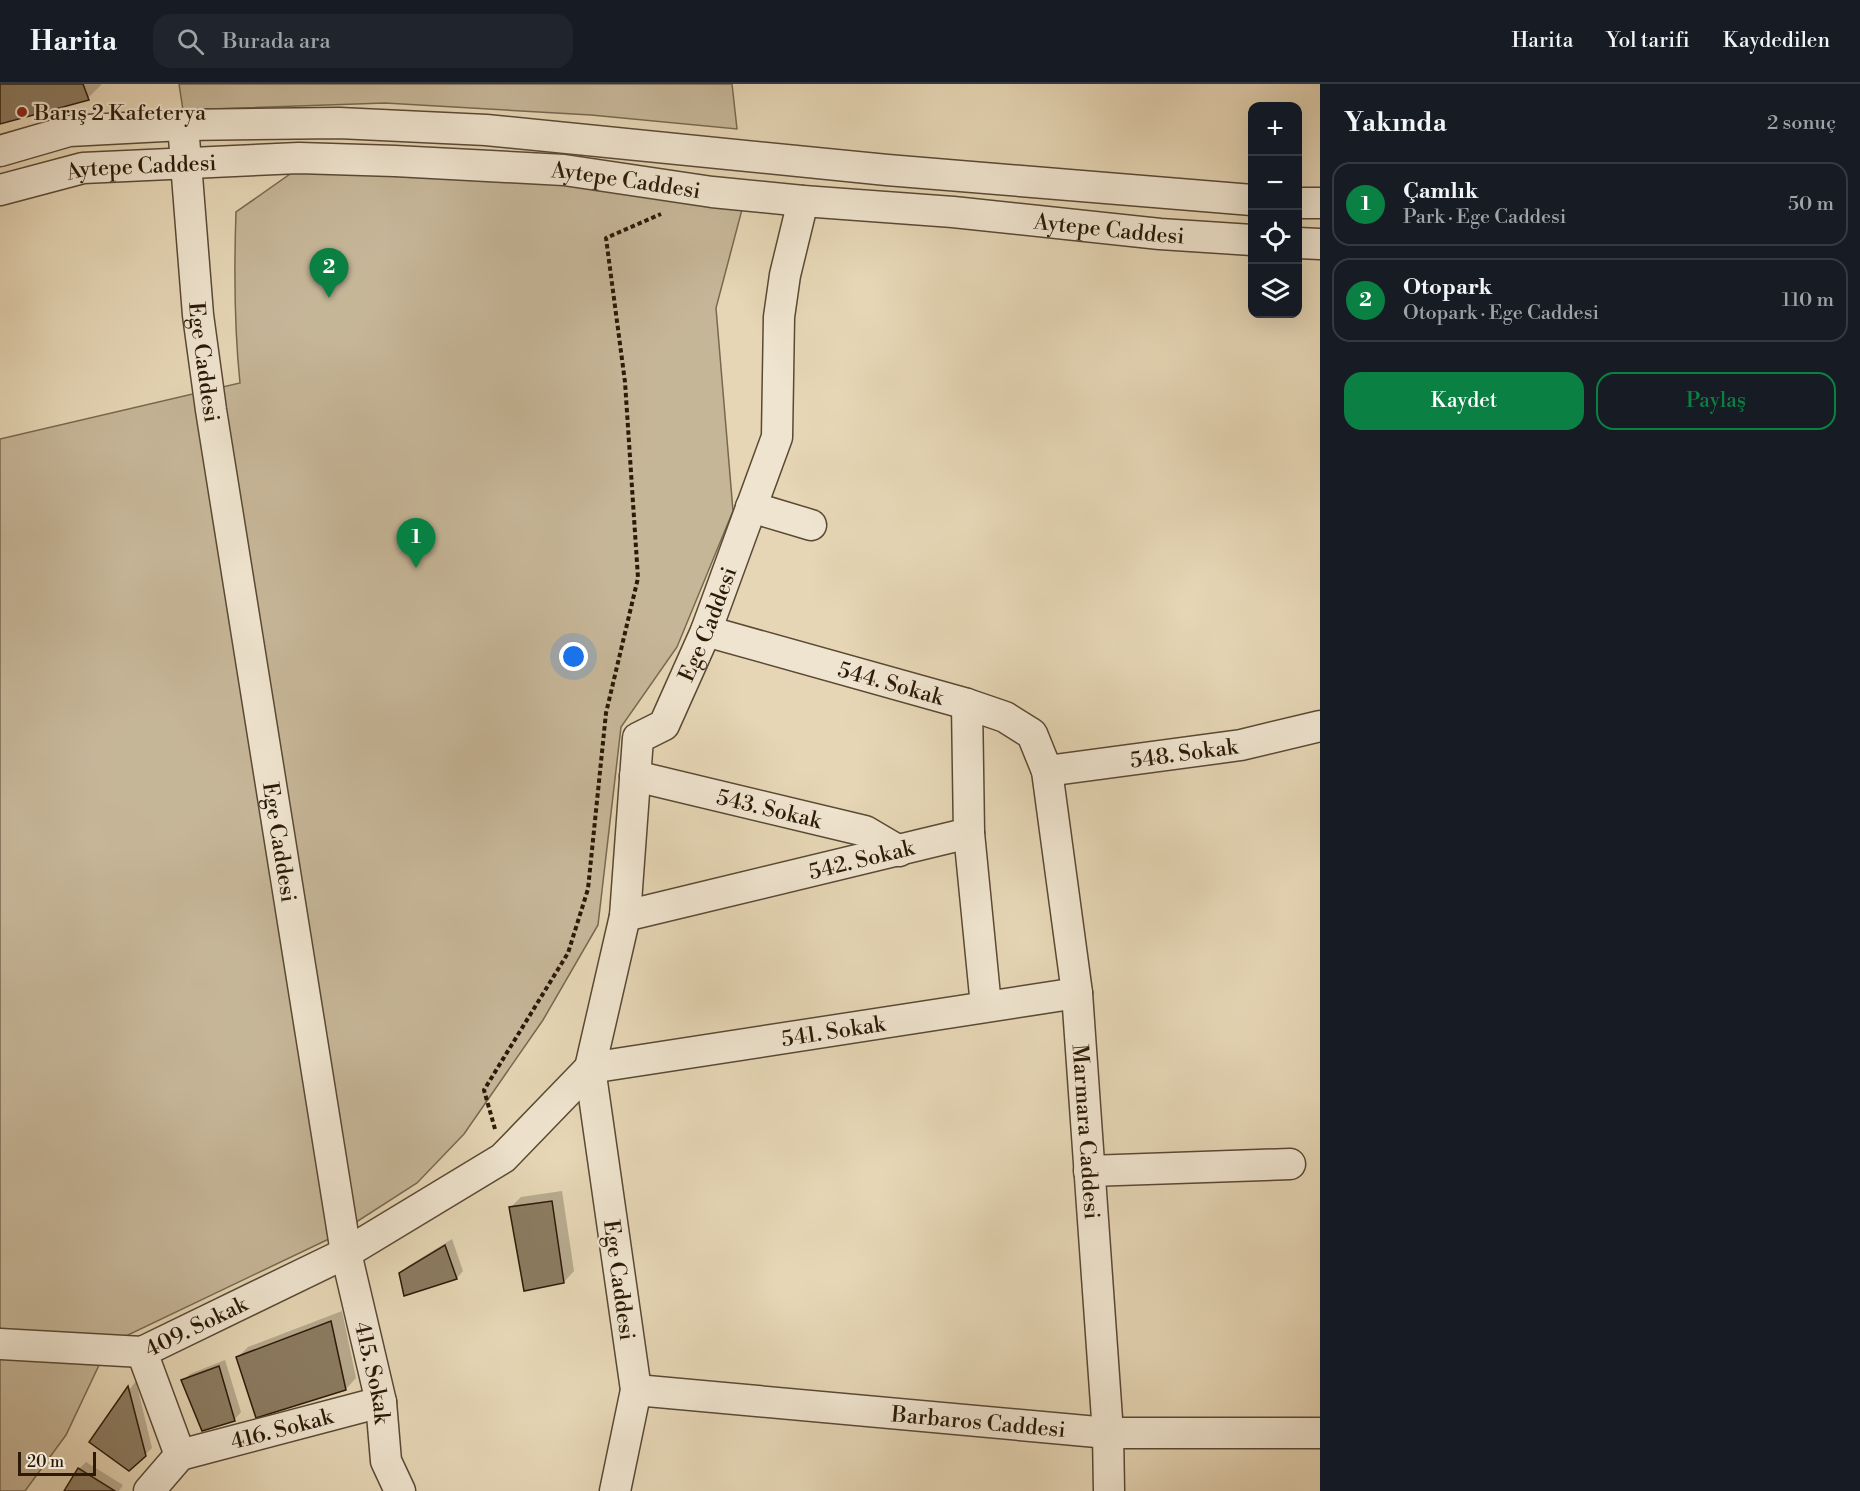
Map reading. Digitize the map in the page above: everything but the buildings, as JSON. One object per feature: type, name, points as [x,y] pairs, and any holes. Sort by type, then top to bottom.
[{"type":"street","name":"Aytepe Caddesi","points":[[0,151],[69,131],[183,124],[339,123],[486,130],[875,168],[1248,200]]},
{"type":"street","name":"Ege Caddesi","points":[[183,124],[198,315],[211,410],[346,1253]]},
{"type":"street","name":"Aytepe Caddesi","points":[[0,190],[83,168],[299,158],[395,161],[564,170],[712,192],[953,212],[1160,234],[1248,240]]},
{"type":"street","name":"Ege Caddesi","points":[[615,1491],[636,1390],[590,1068],[625,916],[638,738],[664,725],[706,631],[777,437],[779,317],[803,201]]},
{"type":"street","points":[[1302,203],[1320,204]]},
{"type":"street","points":[[1302,243],[1320,244]]},
{"type":"street","points":[[751,507],[811,525]]},
{"type":"street","name":"544. Sokak","points":[[706,631],[967,704],[1005,717],[1032,734],[1047,771]]},
{"type":"street","points":[[967,704],[969,833],[986,1006]]},
{"type":"street","name":"548. Sokak","points":[[1047,771],[1240,745],[1320,726]]},
{"type":"street","name":"Marmara Caddesi","points":[[1047,771],[1077,993],[1108,1433],[1109,1491]]},
{"type":"street","name":"543. Sokak","points":[[635,776],[865,831],[898,850]]},
{"type":"street","name":"542. Sokak","points":[[625,916],[969,833]]},
{"type":"street","name":"541. Sokak","points":[[590,1068],[1077,993]]},
{"type":"street","points":[[346,1253],[503,1158],[590,1068]]},
{"type":"street","points":[[1089,1171],[1290,1164]]},
{"type":"street","name":"409. Sokak","points":[[0,1344],[142,1352],[346,1253]]},
{"type":"street","name":"415. Sokak","points":[[346,1253],[381,1402],[386,1461],[400,1491]]},
{"type":"street","points":[[142,1352],[180,1455],[149,1491]]},
{"type":"street","name":"Barbaros Caddesi","points":[[636,1390],[1108,1433],[1320,1433]]},
{"type":"street","name":"416. Sokak","points":[[180,1455],[381,1402]]},
{"type":"path","points":[[503,1158],[484,1090],[568,952],[588,889],[606,713],[638,578],[625,382],[606,238],[670,210]]},
{"type":"shaded area","points":[[179,84],[732,84],[737,129],[591,115],[385,103],[183,110]]},
{"type":"shaded area","points":[[389,168],[744,202],[716,308],[733,511],[677,647],[621,727],[598,925],[543,1020],[464,1134],[417,1183],[333,1237],[109,1344],[66,1435],[25,1491],[0,1491],[0,439],[240,383],[235,297],[236,212],[293,172]]},
{"type":"place","name":"Barış 2 Kafeterya","points":[[22,112]]},
{"type":"place","name":"Otopark","points":[[329,298]]},
{"type":"place","name":"Çamlık","points":[[416,568]]}]
